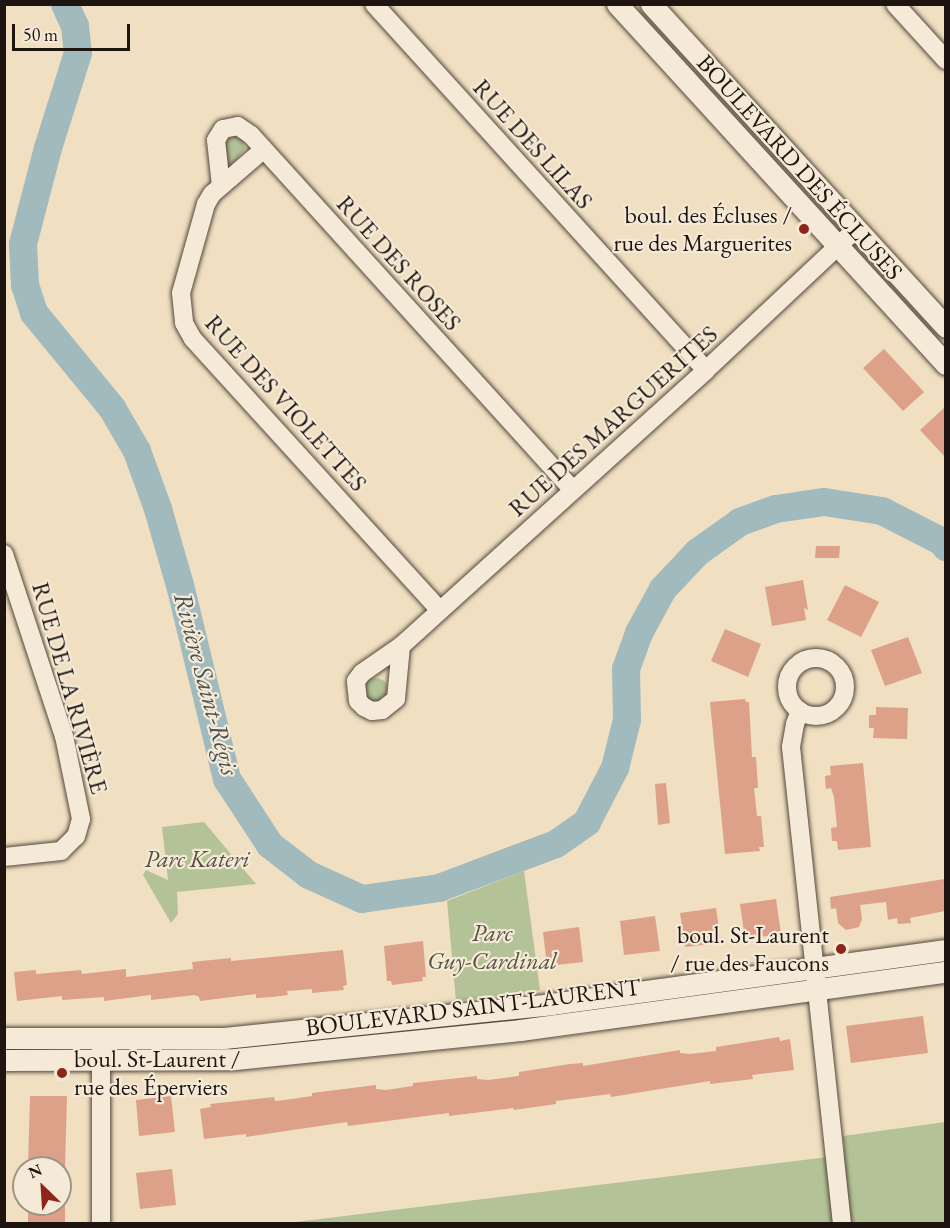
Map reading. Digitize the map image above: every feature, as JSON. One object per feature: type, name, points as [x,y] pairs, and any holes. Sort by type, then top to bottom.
[{"type":"street","name":"RUE DES LILAS","points":[[374,4],[706,370]]},
{"type":"street","name":"BOULEVARD DES ÉCLUSES","points":[[651,4],[945,327]]},
{"type":"street","points":[[895,4],[945,60]]},
{"type":"street","name":"BOULEVARD DES ÉCLUSES","points":[[625,7],[945,364]]},
{"type":"street","name":"RUE DES ROSES","points":[[221,186],[215,152],[218,134],[223,129],[238,126],[263,150],[573,490]]},
{"type":"street","name":"RUE DES VIOLETTES","points":[[263,150],[221,186],[206,204],[181,293],[181,313],[187,330],[440,610]]},
{"type":"street","name":"RUE DES MARGUERITES","points":[[401,646],[706,370],[856,230]]},
{"type":"street","name":"RUE DE LA RIVIÈRE","points":[[4,554],[69,754],[80,809],[79,829],[76,836],[61,850],[4,857]]},
{"type":"street","points":[[800,711],[791,747],[842,1224]]},
{"type":"street","name":"BOULEVARD SAINT-LAURENT","points":[[4,1038],[224,1038],[551,1004],[945,950]]},
{"type":"street","name":"BOULEVARD SAINT-LAURENT","points":[[4,1060],[235,1059],[520,1030],[945,972]]},
{"type":"street","points":[[101,1038],[101,1224]]},
{"type":"green space","points":[[233,136],[242,139],[245,149],[235,161],[228,165],[225,141]]},
{"type":"green space","points":[[376,678],[385,681],[388,690],[385,699],[376,702],[367,699],[364,690],[367,681]]},
{"type":"green space","name":"Parc Kateri","points":[[204,822],[256,884],[177,892],[178,914],[171,923],[143,875],[146,870],[168,880],[162,827]]},
{"type":"green space","name":"Parc Guy-Cardinal","points":[[524,871],[540,990],[456,1001],[447,901]]},
{"type":"green space","points":[[945,1122],[945,1223],[279,1224],[845,1155],[843,1136]]},
{"type":"building","points":[[884,349],[924,392],[903,411],[863,368]]},
{"type":"building","points":[[945,407],[945,457],[920,430]]},
{"type":"building","points":[[816,546],[840,546],[839,558],[815,558]]},
{"type":"building","points":[[803,580],[808,610],[804,608],[806,620],[772,626],[765,587]]},
{"type":"building","points":[[845,585],[879,602],[861,637],[827,620]]},
{"type":"building","points":[[725,629],[761,644],[748,677],[711,661]]},
{"type":"building","points":[[908,637],[922,673],[885,686],[871,650]]},
{"type":"building","points":[[745,699],[749,702],[752,757],[756,757],[758,788],[754,788],[757,816],[761,816],[764,847],[759,847],[760,851],[725,854],[710,702]]},
{"type":"building","points":[[876,707],[908,708],[907,739],[873,738],[874,728],[869,728],[869,715],[876,715]]},
{"type":"building","points":[[863,763],[871,847],[838,850],[837,841],[832,841],[831,828],[837,827],[834,797],[831,788],[826,789],[825,776],[831,775],[830,766]]},
{"type":"building","points":[[666,783],[670,823],[658,825],[655,784]]},
{"type":"building","points":[[945,879],[945,911],[910,918],[911,923],[898,924],[897,918],[888,920],[886,902],[860,905],[862,919],[859,927],[846,930],[838,923],[836,908],[831,909],[830,897]]},
{"type":"building","points":[[776,899],[781,934],[745,939],[740,904]]},
{"type":"building","points":[[716,908],[721,943],[685,947],[680,913]]},
{"type":"building","points":[[655,916],[660,951],[624,955],[620,921]]},
{"type":"building","points":[[579,927],[583,962],[547,966],[543,932]]},
{"type":"building","points":[[423,941],[426,977],[422,977],[423,981],[392,985],[391,981],[387,981],[384,946]]},
{"type":"building","points":[[343,950],[347,985],[343,986],[344,990],[312,993],[312,989],[287,991],[288,995],[272,997],[256,998],[256,994],[200,1001],[195,995],[151,1000],[151,995],[104,1001],[104,997],[62,1000],[62,996],[17,1001],[14,972],[36,970],[36,974],[81,970],[82,974],[126,969],[126,977],[193,969],[192,962],[231,958],[231,961]]},
{"type":"building","points":[[923,1016],[928,1053],[851,1063],[846,1026]]},
{"type":"building","points":[[779,1037],[780,1041],[790,1039],[794,1070],[752,1075],[753,1079],[710,1084],[710,1081],[611,1097],[610,1094],[556,1101],[556,1104],[514,1110],[513,1108],[449,1116],[449,1113],[348,1126],[347,1122],[246,1137],[246,1134],[204,1139],[200,1109],[211,1107],[210,1104],[274,1097],[275,1101],[285,1100],[312,1096],[312,1093],[376,1085],[376,1089],[386,1090],[413,1086],[413,1083],[477,1076],[477,1079],[488,1080],[519,1076],[519,1072],[570,1064],[583,1063],[583,1066],[680,1050],[680,1053],[690,1054],[716,1051],[716,1047]]},
{"type":"building","points":[[30,1096],[67,1096],[65,1156],[28,1156]]},
{"type":"building","points":[[171,1096],[175,1132],[139,1136],[136,1100]]},
{"type":"building","points":[[172,1169],[176,1205],[140,1209],[136,1173]]},
{"type":"building","points":[[28,1216],[65,1216],[65,1224],[28,1224]]},
{"type":"waterway","name":"Rivière Saint-Régis","points":[[65,4],[75,26],[78,53],[48,148],[23,244],[25,285],[34,313],[112,408],[137,451],[158,509],[180,585],[227,779],[270,845],[309,875],[362,899],[439,888],[556,844],[587,822],[615,768],[627,720],[626,669],[639,633],[663,589],[698,552],[740,522],[776,509],[824,502],[882,511],[941,541],[946,547]]},
{"type":"place","name":"boul. des Écluses / rue des Marguerites","points":[[804,229]]},
{"type":"place","name":"boul. St-Laurent / rue des Faucons","points":[[841,949]]},
{"type":"place","name":"boul. St-Laurent / rue des Éperviers","points":[[62,1073]]}]
